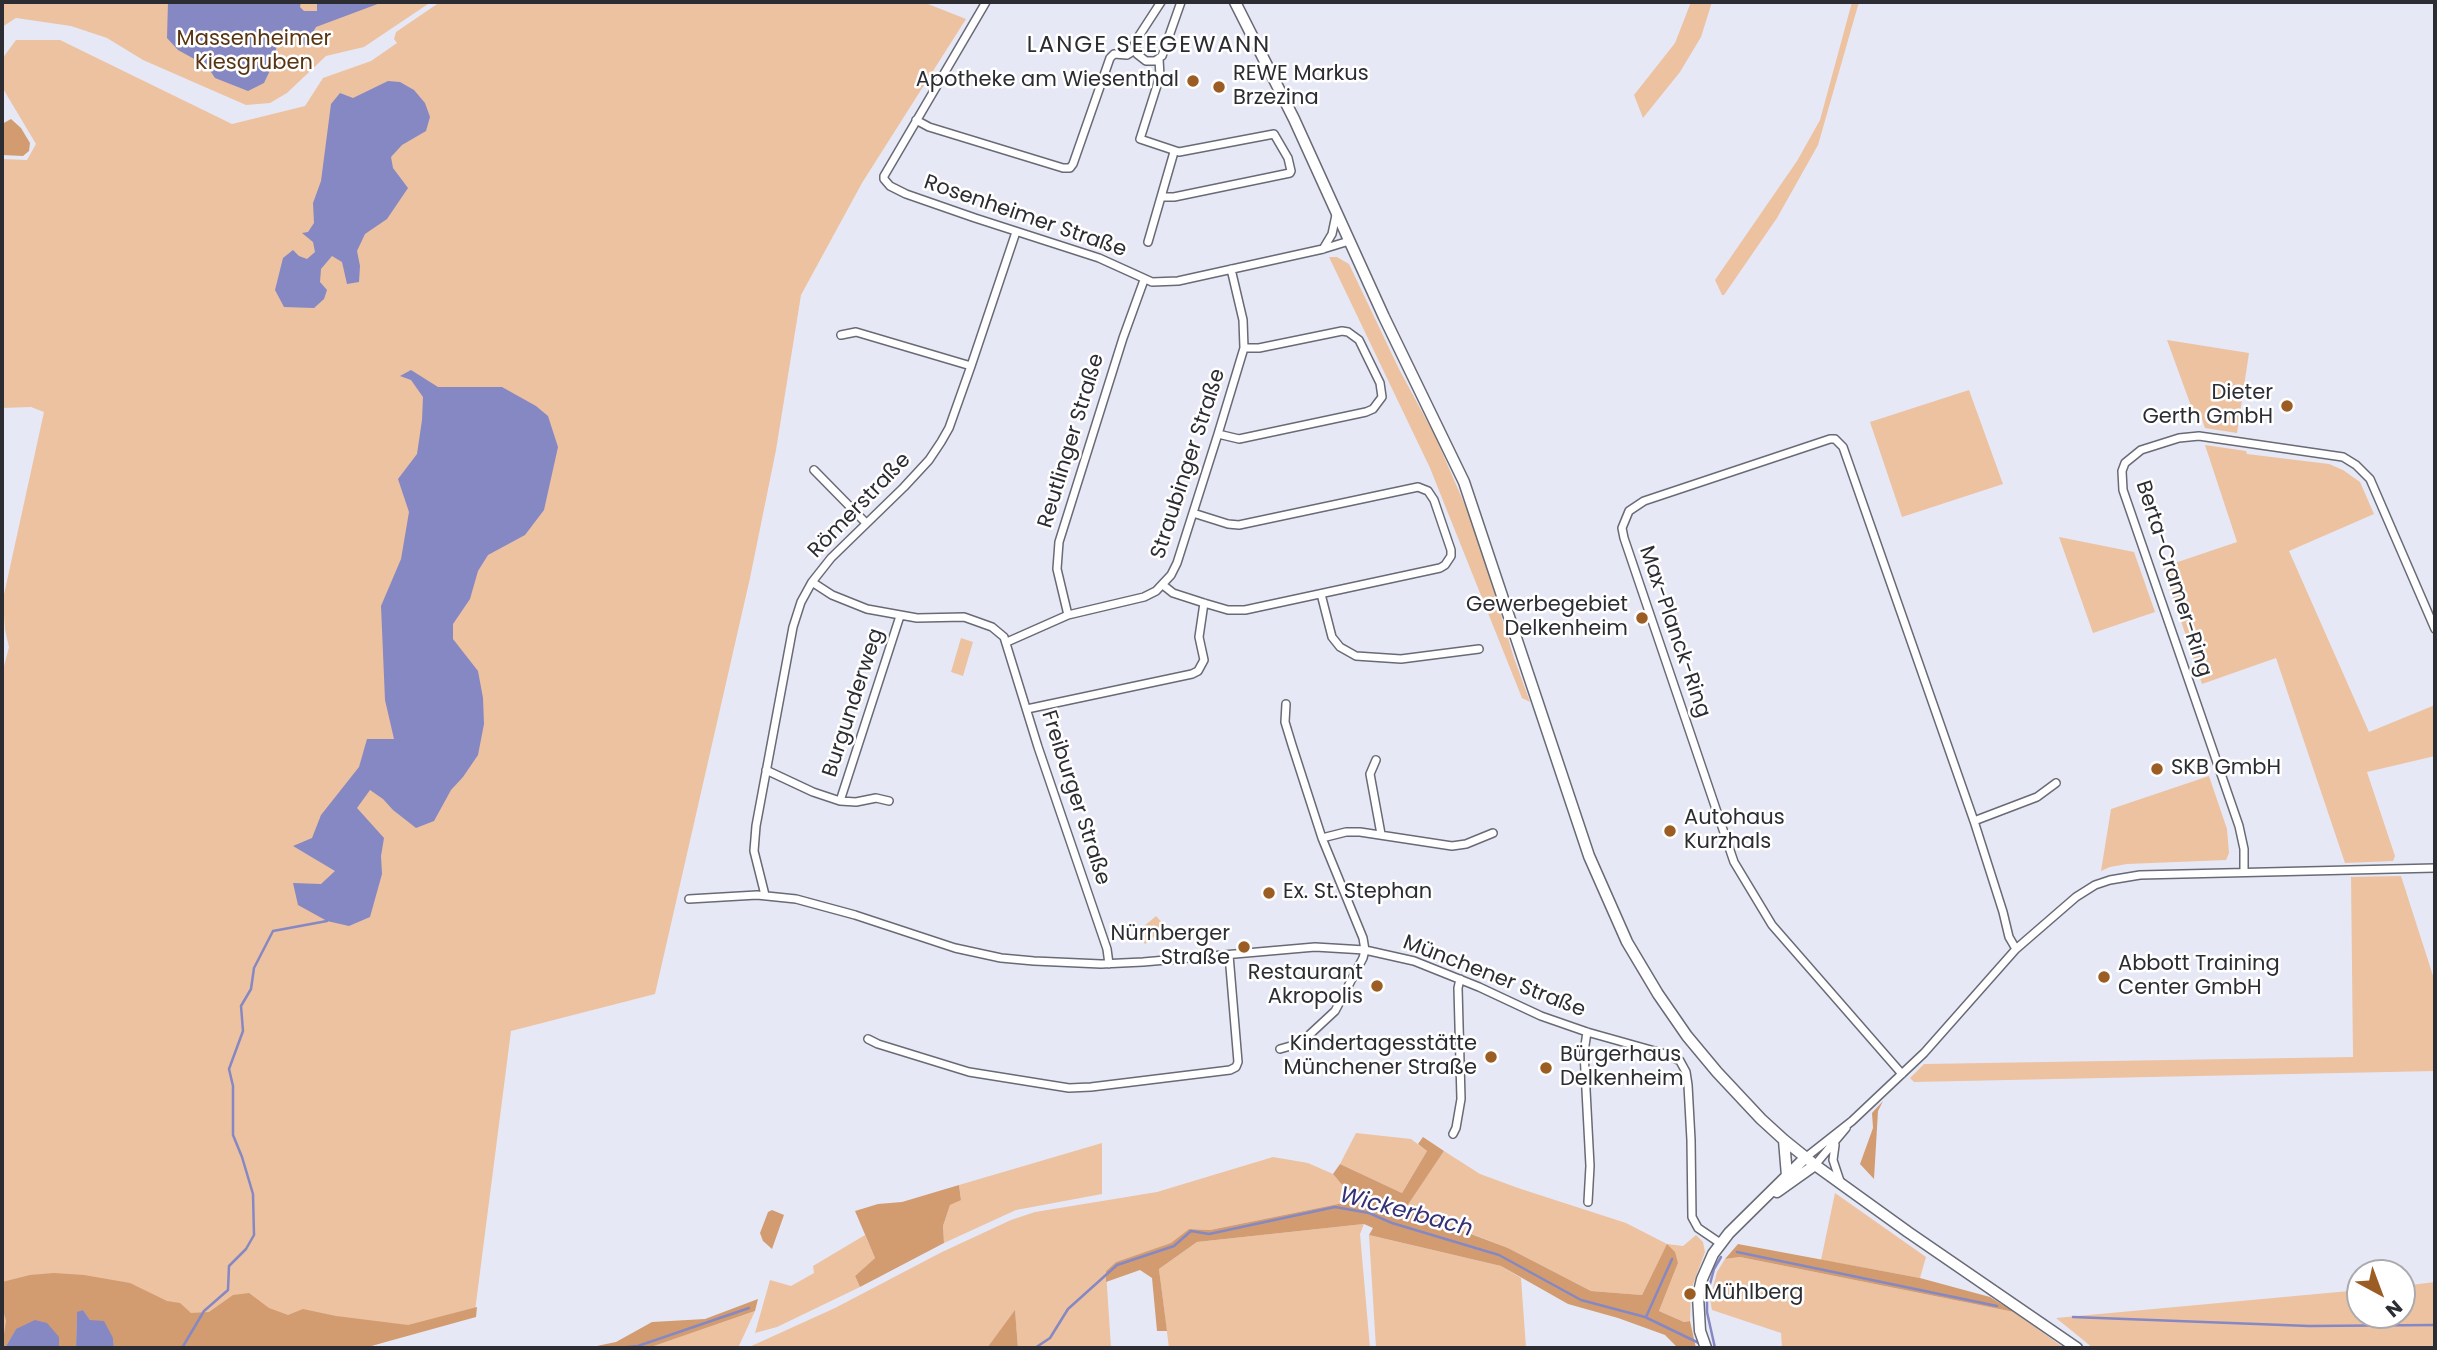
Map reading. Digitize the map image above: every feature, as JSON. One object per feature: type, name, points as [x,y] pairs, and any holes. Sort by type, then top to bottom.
[{"type":"main road","points":[[1235,2],[1294,119],[1464,482],[1578,825],[1613,913],[1642,967],[1687,1036],[1738,1096],[1784,1140],[1842,1184],[2077,1348]]},
{"type":"main road","points":[[1784,1140],[1787,1176]]},
{"type":"main road","points":[[1706,1348],[1700,1331],[1698,1296],[1702,1279],[1720,1243],[1787,1176],[1810,1161]]},
{"type":"main road","points":[[1766,1198],[1810,1161]]},
{"type":"street","points":[[986,2],[916,120],[929,127],[1070,168],[1110,58],[1114,54],[1127,55],[1135,50]]},
{"type":"street","points":[[1159,59],[1146,61],[1139,57],[1135,50],[1136,39],[1161,2]]},
{"type":"street","points":[[1161,197],[1174,197],[1291,171],[1288,158],[1276,136],[1271,134],[1182,152],[1174,152],[1140,139],[1160,76],[1159,59],[1164,52],[1181,2]]},
{"type":"street","name":"Rosenheimer Straße","points":[[916,120],[884,179],[890,186],[900,192],[1016,232],[1099,258],[1144,280],[1168,283],[1323,250],[1349,241]]},
{"type":"street","points":[[1148,242],[1174,152]]},
{"type":"street","points":[[1323,250],[1332,234],[1336,211]]},
{"type":"street","name":"Römerstraße","points":[[765,895],[754,851],[758,813],[793,627],[801,601],[831,558],[933,455],[949,428],[1016,232]]},
{"type":"street","name":"Straubinger Straße","points":[[1007,642],[1068,615],[1144,597],[1163,585],[1177,563],[1244,348],[1243,320],[1231,269]]},
{"type":"street","name":"Reutlinger Straße","points":[[1068,615],[1057,569],[1059,542],[1144,280]]},
{"type":"street","points":[[841,335],[856,332],[971,366]]},
{"type":"street","points":[[1218,434],[1239,439],[1366,412],[1382,397],[1380,383],[1359,340],[1348,332],[1259,348],[1244,348]]},
{"type":"street","name":"Berta-Cramer-Ring","points":[[2244,872],[2244,849],[2239,826],[2123,490],[2122,471],[2125,463],[2141,450],[2179,438],[2199,436],[2343,457],[2370,479],[2435,629]]},
{"type":"street","name":"Max-Planck-Ring","points":[[1902,1074],[1791,949],[1756,902],[1734,862],[1624,538],[1622,528],[1629,511],[1644,501],[1830,439],[1839,442],[1847,454],[1974,821],[2009,937],[2016,949]]},
{"type":"street","points":[[814,470],[866,523]]},
{"type":"street","points":[[1163,585],[1173,593],[1204,603],[1228,610],[1245,611],[1445,565],[1451,550],[1431,494],[1418,487],[1239,525],[1193,513]]},
{"type":"street","points":[[812,582],[832,595],[900,616],[964,617],[992,627],[1000,632],[1007,642]]},
{"type":"street","points":[[1321,594],[1332,637],[1340,647],[1356,656],[1401,659],[1479,649]]},
{"type":"street","points":[[1027,709],[1198,671],[1204,660],[1199,637],[1204,603]]},
{"type":"street","name":"Burgunderweg","points":[[841,801],[900,616]]},
{"type":"street","name":"Freiburger Straße","points":[[1007,642],[1107,949],[1109,964]]},
{"type":"street","points":[[1280,1049],[1307,1037],[1335,1011],[1365,950],[1322,838],[1285,722],[1286,704]]},
{"type":"street","points":[[1376,760],[1370,774],[1381,834]]},
{"type":"street","points":[[766,770],[813,792],[841,801],[856,802],[876,798],[889,801]]},
{"type":"street","points":[[1974,821],[2037,797],[2056,783]]},
{"type":"street","points":[[1322,838],[1346,832],[1381,834],[1452,846],[1493,834]]},
{"type":"street","points":[[1810,1161],[1947,1029],[2016,949],[2082,892],[2110,880],[2140,875],[2435,868]]},
{"type":"street","name":"Münchener Straße","points":[[689,899],[721,895],[765,895],[796,899],[955,948],[1001,958],[1057,963],[1109,964],[1315,947],[1365,950],[1414,961],[1541,1016],[1669,1055],[1684,1066],[1688,1085],[1691,1140],[1691,1213],[1698,1228],[1720,1243]]},
{"type":"street","points":[[869,1039],[969,1072],[1069,1088],[1230,1070],[1238,1062],[1228,955]]},
{"type":"street","points":[[1453,1135],[1461,1099],[1460,979]]},
{"type":"street","points":[[1587,1032],[1584,1052],[1590,1160],[1588,1202]]},
{"type":"street","points":[[1810,1161],[1836,1143],[1852,1121]]},
{"type":"street","points":[[1836,1143],[1833,1160],[1842,1184]]},
{"type":"green space","name":"Massenheimer Kiesgruben","points":[[2,2],[431,2],[364,47],[326,56],[287,93],[270,103],[246,105],[143,60],[107,38],[71,26],[16,18],[2,27]]},
{"type":"green space","points":[[440,2],[923,2],[966,19],[862,183],[801,295],[776,450],[750,578],[655,994],[511,1031],[475,1311],[366,1348],[2,1348],[2,674],[9,647],[3,599],[44,412],[31,407],[2,408],[2,159],[27,160],[36,144],[2,87],[2,59],[16,40],[60,40],[232,124],[305,106],[323,78],[371,61],[397,43],[394,39],[396,32]]},
{"type":"green space","points":[[1691,2],[1712,2],[1701,37],[1680,72],[1643,118],[1634,95],[1675,43]]},
{"type":"green space","points":[[1852,2],[1859,2],[1818,145],[1777,218],[1722,295],[1715,280],[1797,161],[1820,120]]},
{"type":"green space","points":[[1329,257],[1337,257],[1349,264],[1399,369],[1435,436],[1474,526],[1530,702],[1522,698],[1430,468]]},
{"type":"green space","points":[[2167,340],[2249,353],[2237,433],[2205,428],[2201,416],[2195,417]]},
{"type":"green space","points":[[1969,390],[2003,484],[1902,517],[1870,422]]},
{"type":"green space","points":[[2205,445],[2246,451],[2247,454],[2329,464],[2360,482],[2374,514],[2289,551],[2369,732],[2435,705],[2435,756],[2367,772],[2395,856],[2393,861],[2345,863],[2276,658],[2202,684],[2163,567],[2237,542]]},
{"type":"green space","points":[[2059,537],[2134,552],[2155,612],[2093,633]]},
{"type":"green space","points":[[961,638],[973,642],[963,676],[951,672]]},
{"type":"green space","points":[[2209,776],[2227,829],[2229,853],[2226,860],[2127,864],[2101,871],[2111,809]]},
{"type":"green space","points":[[2401,876],[2435,982],[2435,1071],[1914,1082],[1910,1078],[1924,1064],[2353,1057],[2351,877]]},
{"type":"green space","points":[[1156,916],[1166,927],[1145,944],[1136,933]]},
{"type":"green space","points":[[1356,1133],[1411,1139],[1427,1151],[1402,1193],[1340,1164]]},
{"type":"green space","points":[[1102,1143],[1102,1194],[1016,1210],[944,1243],[943,1226],[950,1205],[961,1199],[959,1185]]},
{"type":"green space","points":[[1444,1151],[1480,1174],[1626,1223],[1667,1244],[1683,1246],[1696,1235],[1703,1242],[1705,1252],[1691,1290],[1690,1321],[1684,1322],[1659,1311],[1678,1263],[1667,1245],[1642,1295],[1591,1291],[1508,1248],[1405,1208]]},
{"type":"green space","points":[[1273,1157],[1308,1163],[1333,1174],[1347,1191],[1343,1203],[1210,1230],[1189,1229],[1172,1243],[1116,1262],[1106,1271],[1111,1348],[1018,1348],[1015,1311],[987,1348],[747,1348],[835,1308],[942,1252],[1011,1220],[1035,1212],[1157,1192]]},
{"type":"green space","points":[[1835,1193],[1926,1257],[1920,1278],[1821,1260]]},
{"type":"green space","points":[[1364,1224],[1360,1234],[1370,1348],[1169,1348],[1159,1269],[1197,1242]]},
{"type":"green space","points":[[865,1235],[875,1258],[855,1276],[860,1287],[777,1327],[755,1333],[770,1280],[791,1286],[814,1273],[813,1266]]},
{"type":"green space","points":[[1369,1235],[1501,1266],[1521,1278],[1526,1348],[1376,1348]]},
{"type":"green space","points":[[1740,1257],[2014,1312],[2064,1348],[1782,1348],[1781,1333],[1712,1310],[1710,1299],[1717,1272],[1725,1259]]},
{"type":"green space","points":[[2435,1282],[2435,1348],[2093,1348],[2056,1318],[2346,1291],[2346,1329],[2416,1329],[2416,1284]]},
{"type":"green space","points":[[755,1311],[738,1348],[648,1348],[656,1345]]},
{"type":"shaded area","points":[[11,119],[21,128],[30,143],[29,151],[23,156],[2,155],[2,124]]},
{"type":"shaded area","points":[[1883,1101],[1878,1111],[1874,1179],[1860,1164],[1873,1128],[1872,1113]]},
{"type":"shaded area","points":[[1423,1137],[1444,1151],[1405,1209],[1508,1248],[1591,1291],[1642,1295],[1667,1244],[1675,1252],[1678,1263],[1659,1311],[1684,1322],[1690,1321],[1696,1348],[1678,1348],[1665,1335],[1568,1304],[1501,1266],[1369,1235],[1373,1228],[1364,1224],[1197,1242],[1159,1269],[1167,1331],[1157,1331],[1152,1278],[1140,1270],[1106,1282],[1106,1271],[1116,1262],[1171,1243],[1189,1229],[1210,1230],[1343,1203],[1347,1191],[1333,1174],[1340,1164],[1402,1193],[1427,1151],[1418,1144]]},
{"type":"shaded area","points":[[959,1185],[961,1200],[950,1205],[943,1226],[944,1243],[860,1287],[855,1276],[875,1258],[855,1211],[878,1204],[902,1202]]},
{"type":"shaded area","points":[[772,1210],[784,1215],[772,1249],[763,1241],[760,1233],[768,1212]]},
{"type":"shaded area","points":[[1738,1244],[1920,1278],[1990,1297],[2014,1312],[1740,1257],[1725,1259]]},
{"type":"shaded area","points":[[54,1273],[130,1283],[167,1301],[180,1303],[191,1313],[209,1312],[233,1295],[249,1293],[269,1308],[288,1315],[303,1309],[408,1325],[477,1307],[476,1317],[364,1348],[114,1348],[113,1338],[90,1320],[83,1310],[77,1313],[76,1348],[59,1348],[59,1337],[16,1329],[5,1348],[2,1348],[6,1321],[2,1306],[2,1282],[30,1275]]},
{"type":"shaded area","points":[[758,1299],[755,1311],[648,1348],[587,1348],[616,1342],[652,1322],[705,1319]]},
{"type":"shaded area","points":[[1015,1310],[1018,1348],[987,1348]]},
{"type":"water","points":[[168,2],[301,2],[300,7],[304,11],[317,11],[315,2],[383,2],[316,27],[305,46],[296,36],[280,30],[273,64],[264,83],[248,91],[215,78],[207,66],[178,50],[167,38]]},
{"type":"water","points":[[388,81],[400,82],[414,90],[425,103],[430,117],[426,131],[402,145],[391,157],[393,168],[408,188],[387,219],[365,234],[357,251],[359,282],[347,284],[342,262],[332,256],[321,269],[320,282],[327,290],[324,299],[314,308],[284,307],[275,290],[283,258],[293,250],[307,259],[315,252],[313,242],[302,233],[308,232],[314,223],[313,203],[321,181],[331,104],[340,93],[353,98]]},
{"type":"water","points":[[411,370],[438,387],[502,387],[548,416],[558,447],[544,510],[525,535],[488,555],[478,571],[470,599],[453,624],[453,639],[478,671],[484,724],[478,755],[451,790],[434,821],[416,828],[370,790],[357,808],[384,838],[382,874],[370,917],[349,926],[327,921],[298,905],[293,883],[321,884],[335,871],[293,846],[312,838],[321,815],[359,767],[367,739],[394,739],[385,700],[381,606],[401,559],[409,512],[398,479],[417,454],[422,420],[423,397],[411,380],[400,376]]},
{"type":"water","points":[[83,1310],[90,1320],[104,1321],[113,1338],[114,1348],[76,1348],[77,1312]]},
{"type":"water","points":[[35,1320],[47,1323],[59,1337],[59,1348],[5,1348],[16,1329]]},
{"type":"waterway","points":[[182,1348],[204,1311],[228,1290],[229,1266],[246,1249],[254,1235],[253,1194],[233,1135],[233,1086],[229,1069],[243,1031],[241,1006],[251,989],[254,968],[273,931],[327,921]]},
{"type":"waterway","name":"Wickerbach","points":[[1035,1348],[1050,1338],[1068,1309],[1117,1265],[1174,1246],[1191,1231],[1209,1234],[1335,1207],[1369,1213],[1392,1223],[1499,1255],[1581,1300],[1645,1317],[1701,1344]]},
{"type":"waterway","points":[[1737,1252],[1997,1306]]},
{"type":"waterway","points":[[1715,1348],[1707,1312],[1707,1295],[1714,1269],[1721,1257]]},
{"type":"waterway","points":[[1646,1317],[1672,1259]]},
{"type":"waterway","points":[[617,1348],[638,1346],[749,1308]]},
{"type":"waterway","points":[[2073,1317],[2309,1326],[2435,1325]]},
{"type":"place","name":"Apotheke am Wiesenthal","points":[[1193,81]]},
{"type":"place","name":"REWE Markus Brzezina","points":[[1219,87]]},
{"type":"place","name":"Dieter Gerth GmbH","points":[[2287,406]]},
{"type":"place","name":"Gewerbegebiet Delkenheim","points":[[1642,618]]},
{"type":"place","name":"SKB GmbH","points":[[2157,769]]},
{"type":"place","name":"Autohaus Kurzhals","points":[[1670,831]]},
{"type":"place","name":"Ex. St. Stephan","points":[[1269,893]]},
{"type":"place","name":"Nürnberger Straße","points":[[1244,947]]},
{"type":"place","name":"Abbott Training Center GmbH","points":[[2104,977]]},
{"type":"place","name":"Restaurant Akropolis","points":[[1377,986]]},
{"type":"place","name":"Kindertagesstätte Münchener Straße","points":[[1491,1057]]},
{"type":"place","name":"Bürgerhaus Delkenheim","points":[[1546,1068]]},
{"type":"place","name":"Mühlberg","points":[[1690,1294]]},
{"type":"district","name":"LANGE SEEGEWANN","points":[[1149,46]]}]
